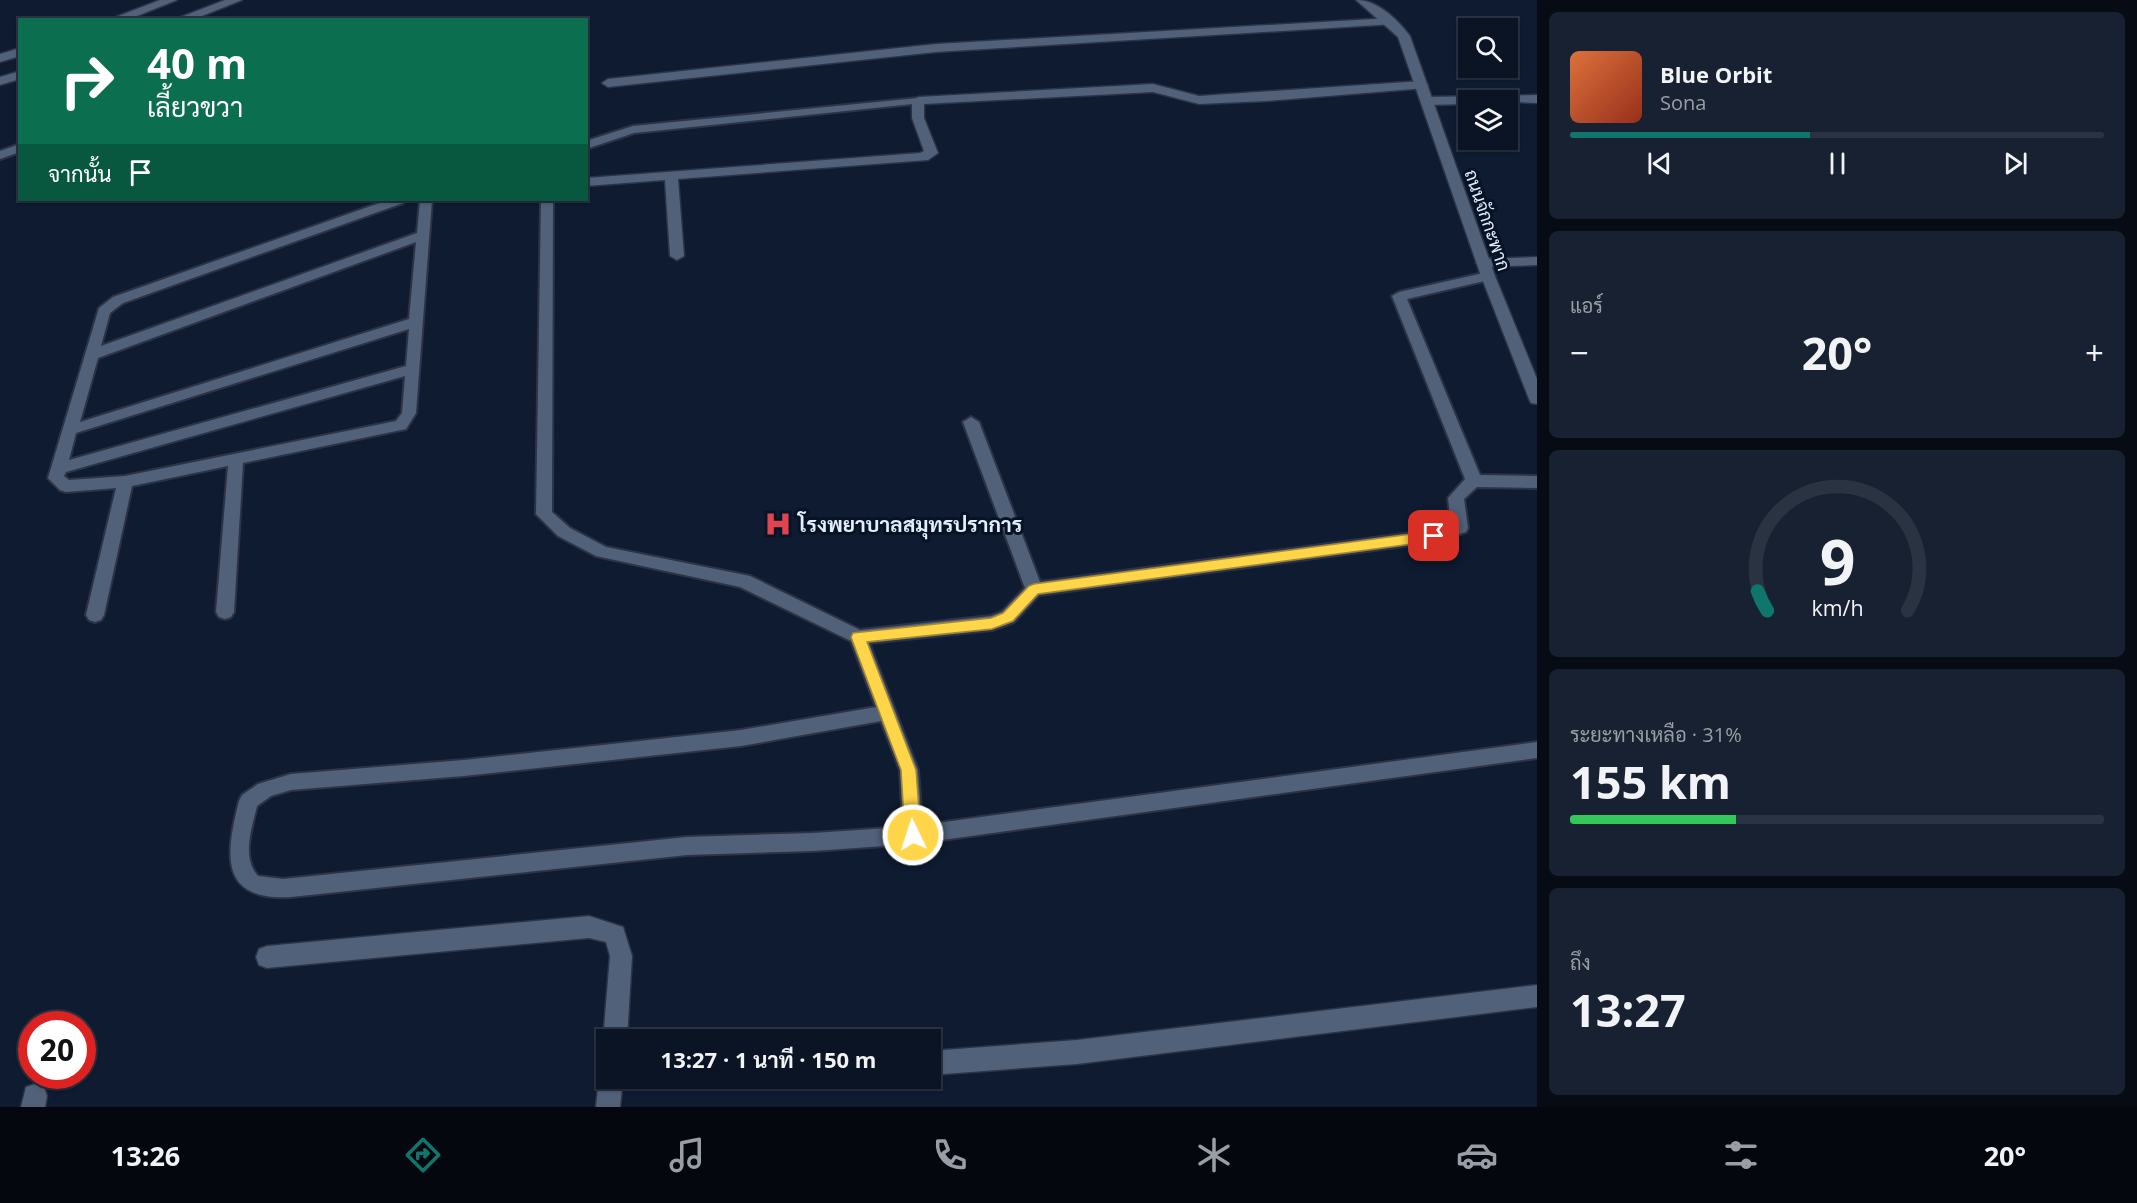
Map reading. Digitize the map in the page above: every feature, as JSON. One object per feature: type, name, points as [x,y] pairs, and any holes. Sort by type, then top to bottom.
[{"type":"street","points":[[120,18],[171,0]]},
{"type":"street","points":[[185,18],[236,0]]},
{"type":"street","name":"ถนนจักกะพาก","points":[[1362,0],[1391,22],[1404,36],[1486,270],[1537,399]]},
{"type":"street","points":[[608,83],[936,48],[1391,22]]},
{"type":"street","points":[[0,58],[18,53]]},
{"type":"street","points":[[0,81],[18,76]]},
{"type":"street","points":[[588,182],[923,158],[931,153],[918,118],[918,101],[1153,88],[1199,100],[1422,85]]},
{"type":"street","points":[[1428,100],[1537,99]]},
{"type":"street","points":[[671,176],[677,256]]},
{"type":"street","points":[[1486,270],[1537,261]]},
{"type":"street","points":[[267,957],[589,927],[615,934],[621,956],[616,1029]]},
{"type":"street","points":[[941,1062],[1077,1052],[1537,996]]},
{"type":"street","points":[[608,1107],[610,1089]]},
{"type":"lane","points":[[588,144],[633,130],[918,101]]},
{"type":"lane","points":[[0,155],[18,149]]},
{"type":"lane","points":[[396,201],[118,300],[104,311],[56,478],[66,486],[125,482],[400,425],[409,413],[426,201]]},
{"type":"lane","points":[[547,201],[544,513],[564,532],[602,552],[744,581],[858,637],[992,623],[1008,617],[1034,589],[1434,536],[1460,528],[1456,498],[1474,480],[1537,482]]},
{"type":"lane","points":[[91,355],[423,235]]},
{"type":"lane","points":[[1474,480],[1399,296],[1486,270]]},
{"type":"lane","points":[[70,430],[416,322]]},
{"type":"lane","points":[[58,468],[412,369]]},
{"type":"lane","points":[[971,422],[1034,589]]},
{"type":"lane","points":[[225,612],[236,459]]},
{"type":"lane","points":[[95,615],[125,482]]},
{"type":"lane","points":[[858,637],[909,770],[913,835]]},
{"type":"lane","points":[[888,712],[741,738],[464,768],[291,782],[265,790],[249,801],[241,836],[240,866],[242,874],[254,885],[266,887],[319,885],[687,846],[813,842],[913,835],[1537,750]]},
{"type":"place","name":"โรงพยาบาลสมุทรปราการ","points":[[778,524]]},
{"type":"route","points":[[913,835],[909,770],[858,637],[992,623],[1008,617],[1034,589],[1434,536]]}]
